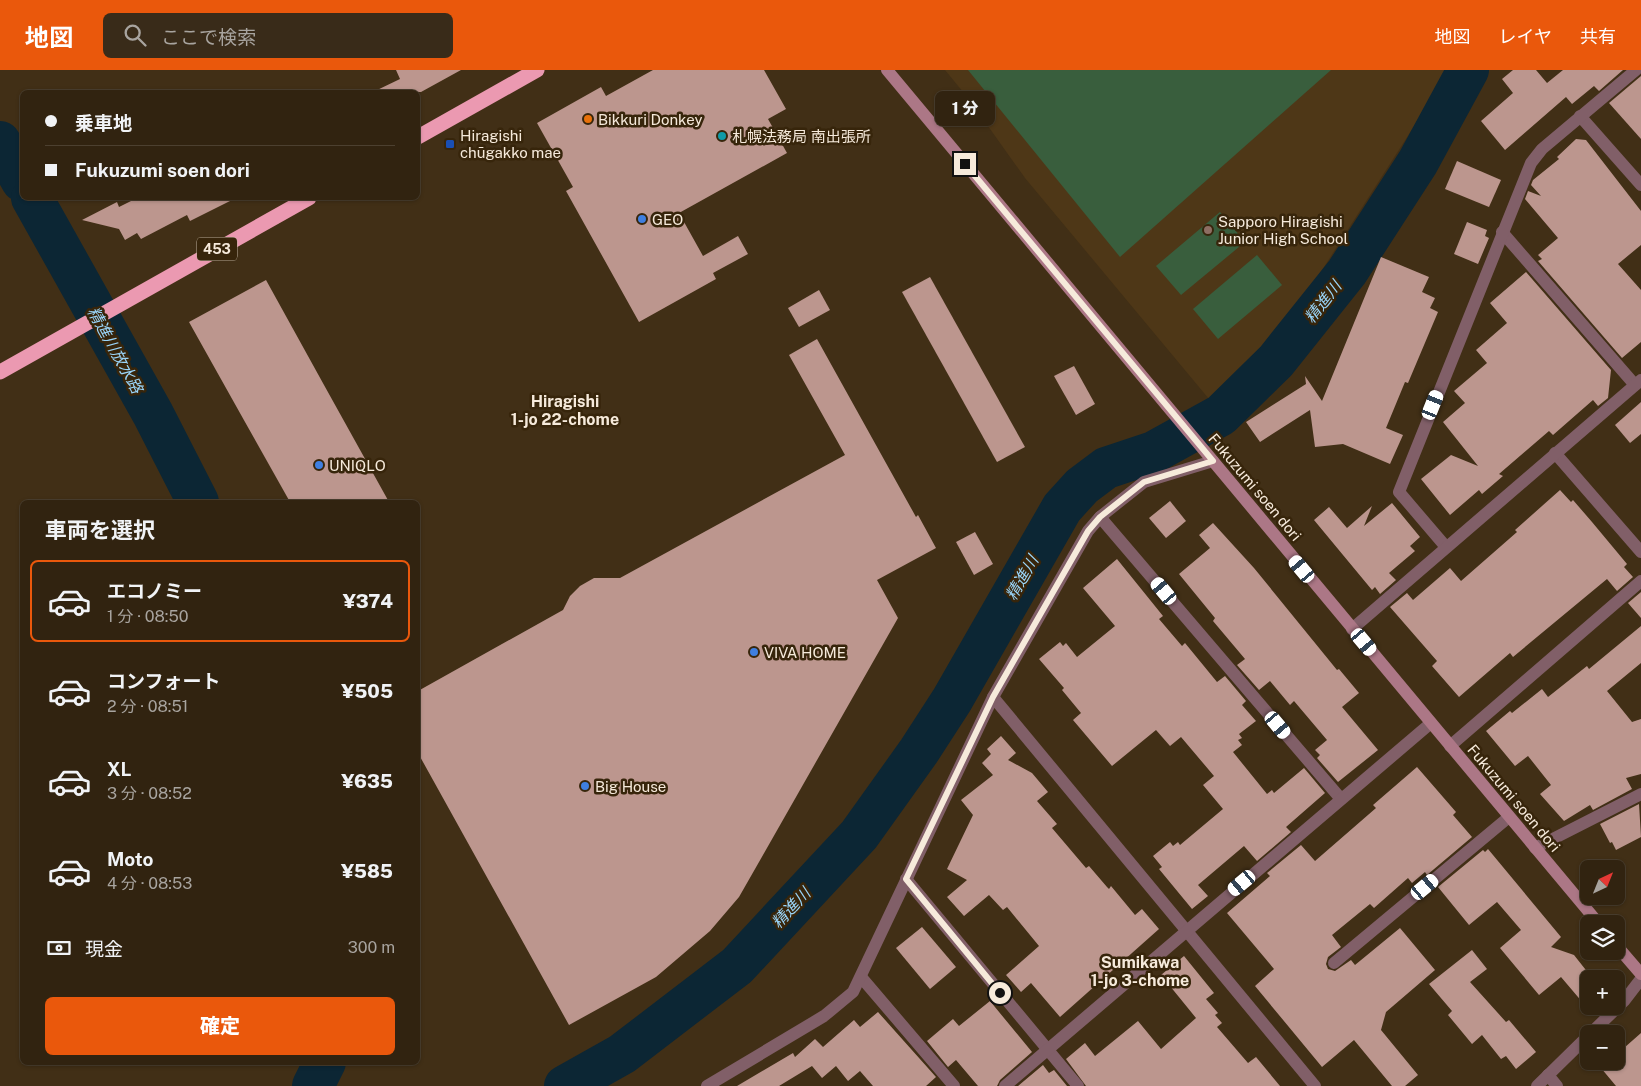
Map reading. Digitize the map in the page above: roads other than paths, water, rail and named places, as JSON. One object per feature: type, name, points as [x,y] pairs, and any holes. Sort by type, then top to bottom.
[{"type":"highway","points":[[420,136],[537,70]]},
{"type":"highway","name":"453","points":[[0,372],[305,200]]},
{"type":"street","name":"Fukuzumi soen dori","points":[[887,70],[1591,915]]},
{"type":"street","points":[[1446,547],[1399,492],[1502,232],[1532,163],[1542,149],[1636,70]]},
{"type":"street","points":[[1580,116],[1641,185]]},
{"type":"street","points":[[1352,629],[1638,383],[1502,232]]},
{"type":"street","points":[[1555,453],[1641,552]]},
{"type":"street","points":[[707,1086],[824,1016],[845,1001],[853,992],[993,697],[1088,531],[1100,517],[1144,482],[1213,461]]},
{"type":"street","points":[[1100,517],[1341,800]]},
{"type":"street","points":[[1450,746],[1641,581]]},
{"type":"street","points":[[993,697],[1315,1086]]},
{"type":"street","points":[[1005,1086],[1186,930],[1431,724]]},
{"type":"street","points":[[1535,848],[1641,794]]},
{"type":"street","points":[[1334,963],[1509,816]]},
{"type":"street","points":[[906,879],[1078,1086]]},
{"type":"street","points":[[1625,955],[1641,974]]},
{"type":"street","points":[[861,977],[954,1086]]},
{"type":"street","points":[[1599,1025],[1624,1001],[1641,979]]},
{"type":"street","points":[[1537,1086],[1580,1044]]},
{"type":"street","points":[[1548,1075],[1557,1086]]},
{"type":"waterway","name":"精進川","points":[[565,1086],[622,1054],[737,966],[859,835],[919,751],[952,700],[1062,508],[1082,486],[1106,468],[1154,452],[1221,415],[1276,361],[1347,272],[1418,162],[1468,70]]},
{"type":"waterway","name":"精進川放水路","points":[[0,142],[20,177]]},
{"type":"waterway","name":"精進川放水路","points":[[33,200],[153,414],[197,500]]},
{"type":"waterway","name":"精進川放水路","points":[[313,1086],[324,1065]]},
{"type":"place","name":"Bikkuri Donkey","points":[[588,119]]},
{"type":"place","name":"札幌法務局 南出張所","points":[[722,136]]},
{"type":"place","name":"Hiragishi chūgakko mae","points":[[450,144]]},
{"type":"place","name":"GEO","points":[[642,219]]},
{"type":"place","name":"Sapporo Hiragishi Junior High School","points":[[1208,230]]},
{"type":"place","name":"UNIQLO","points":[[319,465]]},
{"type":"place","name":"VIVA HOME","points":[[754,652]]},
{"type":"place","name":"Big House","points":[[585,786]]},
{"type":"district","name":"Hiragishi 1-jo 22-chome","points":[[565,410]]},
{"type":"district","name":"Sumikawa 1-jo 3-chome","points":[[1140,971]]}]
